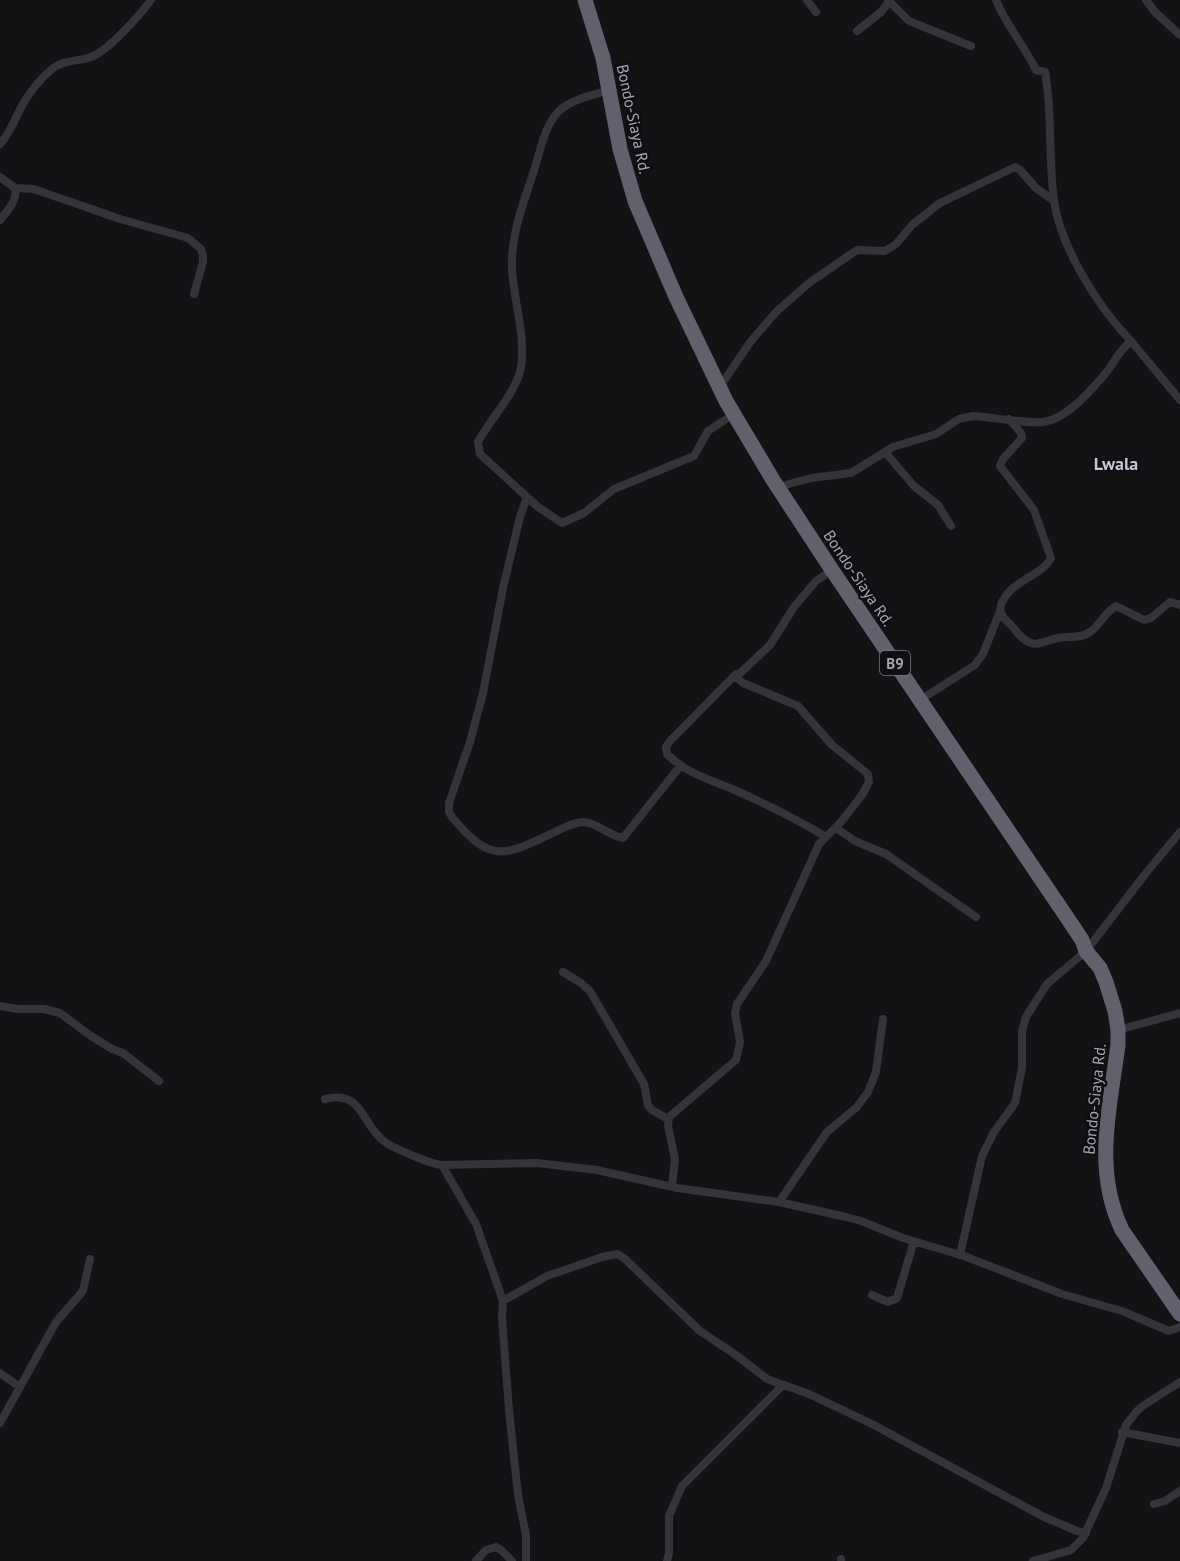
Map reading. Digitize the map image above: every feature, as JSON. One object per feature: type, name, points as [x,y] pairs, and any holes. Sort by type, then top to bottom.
[{"type":"highway","name":"Bondo-Siaya Rd.","points":[[585,0],[603,58],[620,149],[641,215],[668,280],[719,388],[778,487],[832,570],[1066,916],[1082,940],[1086,951],[1100,968],[1106,982],[1118,1030],[1105,1141],[1108,1189],[1116,1218],[1122,1230],[1180,1314]]},
{"type":"street","points":[[0,144],[8,135],[29,95],[53,68],[64,62],[90,57],[101,52],[151,0]]},
{"type":"street","points":[[807,0],[816,12]]},
{"type":"street","points":[[996,0],[1036,70],[1045,72],[1049,97],[1054,201],[1065,236],[1093,296],[1180,400]]},
{"type":"street","points":[[1146,0],[1155,12],[1180,35]]},
{"type":"street","points":[[857,31],[880,12],[889,1],[909,21],[971,46]]},
{"type":"street","points":[[609,90],[565,107],[553,119],[542,143],[514,234],[512,264],[521,365],[515,383],[484,431],[477,447],[480,454],[527,497],[558,521],[568,521],[584,513],[614,489],[694,456],[708,431],[734,414]]},
{"type":"street","points":[[719,388],[765,324],[794,296],[857,250],[881,252],[890,249],[912,225],[940,203],[1015,167],[1036,188],[1054,201]]},
{"type":"street","points":[[0,177],[15,188],[34,189],[127,222],[188,238],[201,249],[203,255],[194,294]]},
{"type":"street","points":[[0,220],[14,202],[15,188]]},
{"type":"street","points":[[778,487],[811,478],[851,473],[905,442],[936,434],[963,417],[1044,422],[1061,415],[1080,400],[1105,374],[1131,341]]},
{"type":"street","points":[[920,700],[975,665],[983,654],[1004,600],[1020,581],[1045,565],[1051,558],[1034,510],[1000,466],[1003,459],[1022,438],[1009,419]]},
{"type":"street","points":[[885,452],[914,486],[938,505],[951,526]]},
{"type":"street","points":[[527,497],[503,588],[493,648],[480,703],[449,802],[452,817],[479,845],[497,852],[521,848],[565,827],[584,822],[623,838],[681,765]]},
{"type":"street","points":[[826,837],[788,814],[681,765],[667,754],[666,747],[736,674],[770,645],[794,607],[816,581],[832,570]]},
{"type":"street","points":[[1000,611],[1024,639],[1036,644],[1088,634],[1116,606],[1144,620],[1151,618],[1170,602],[1180,605]]},
{"type":"street","points":[[672,1186],[675,1154],[668,1119],[736,1060],[740,1042],[735,1009],[766,961],[815,852],[862,795],[869,782],[868,774],[832,745],[798,706],[743,683],[736,674]]},
{"type":"street","points":[[836,828],[855,841],[886,854],[976,917]]},
{"type":"street","points":[[960,1255],[981,1156],[994,1132],[1016,1103],[1022,1068],[1020,1041],[1023,1024],[1047,984],[1086,951],[1180,832]]},
{"type":"street","points":[[563,972],[581,983],[590,992],[644,1084],[648,1105],[652,1110],[668,1119]]},
{"type":"street","points":[[0,1006],[44,1009],[60,1013],[97,1040],[123,1053],[159,1081]]},
{"type":"street","points":[[1118,1030],[1180,1013]]},
{"type":"street","points":[[779,1202],[826,1131],[857,1107],[868,1092],[876,1072],[883,1019]]},
{"type":"street","points":[[325,1099],[335,1097],[348,1099],[358,1107],[373,1130],[386,1143],[442,1165],[537,1163],[609,1172],[672,1186],[779,1202],[861,1221],[960,1255],[1062,1294],[1135,1315],[1169,1331],[1180,1327]]},
{"type":"street","points":[[442,1165],[476,1224],[503,1301],[502,1318],[509,1410],[518,1495],[526,1535],[526,1561]]},
{"type":"street","points":[[873,1295],[888,1302],[897,1298],[914,1241]]},
{"type":"street","points":[[503,1301],[547,1276],[617,1254],[624,1258],[700,1331],[767,1379],[809,1394],[882,1428],[1035,1513],[1067,1528],[1086,1533]]},
{"type":"street","points":[[0,1423],[56,1322],[83,1291],[90,1259]]},
{"type":"street","points":[[0,1373],[20,1387]]},
{"type":"street","points":[[1033,1561],[1071,1550],[1077,1545],[1086,1533],[1106,1488],[1122,1432],[1137,1411],[1180,1382]]},
{"type":"street","points":[[667,1561],[669,1516],[682,1486],[783,1385]]},
{"type":"street","points":[[1122,1432],[1180,1443]]},
{"type":"street","points":[[1154,1504],[1165,1501],[1180,1491]]},
{"type":"street","points":[[476,1561],[486,1550],[496,1547],[512,1561]]},
{"type":"district","name":"Lwala","points":[[1116,463]]}]
